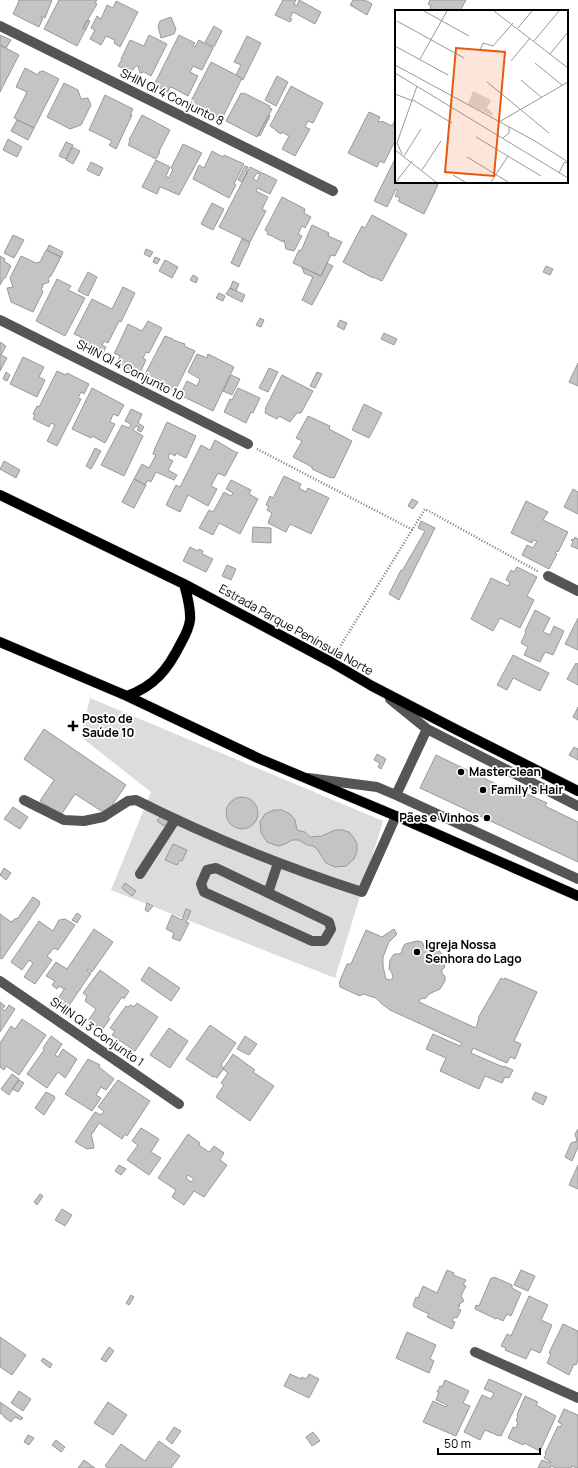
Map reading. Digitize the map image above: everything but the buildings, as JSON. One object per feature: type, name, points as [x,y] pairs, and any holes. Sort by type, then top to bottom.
[{"type":"main road","name":"Estrada Parque Península Norte","points":[[0,495],[184,584],[331,662],[372,686],[578,791]]},
{"type":"main road","points":[[127,696],[146,688],[158,679],[171,663],[180,646],[190,622],[188,599],[184,584]]},
{"type":"main road","points":[[0,642],[127,696],[260,759],[396,816],[578,896]]},
{"type":"street","name":"SHIN QI 4 Conjunto 8","points":[[0,26],[333,191]]},
{"type":"street","name":"SHIN QI 4 Conjunto 10","points":[[0,320],[248,444]]},
{"type":"street","points":[[548,576],[578,591]]},
{"type":"street","points":[[372,686],[401,706],[414,720],[427,729],[578,806]]},
{"type":"street","points":[[396,795],[427,729]]},
{"type":"street","points":[[302,777],[377,787],[578,879]]},
{"type":"street","points":[[24,800],[64,820],[84,821],[103,817],[128,801],[136,800],[175,820],[278,862],[322,879],[362,892],[396,816]]},
{"type":"street","points":[[140,874],[175,820]]},
{"type":"street","points":[[268,893],[278,862]]},
{"type":"street","points":[[216,868],[268,893],[329,922],[331,929],[324,941],[312,941],[204,892],[201,884],[207,870],[216,868]]},
{"type":"street","name":"SHIN QI 3 Conjunto 1","points":[[0,981],[179,1104]]},
{"type":"street","points":[[475,1352],[578,1398]]},
{"type":"path","points":[[248,444],[413,530]]},
{"type":"path","points":[[331,662],[425,509],[548,576]]},
{"type":"shaded area","points":[[90,698],[383,821],[335,978],[111,890],[151,792],[81,737]]},
{"type":"place","name":"Posto de Saúde 10","points":[[73,726]]},
{"type":"place","name":"Masterclean","points":[[461,772]]},
{"type":"place","name":"Family's Hair","points":[[483,790]]},
{"type":"place","name":"Pães e Vinhos","points":[[487,818]]},
{"type":"place","name":"Igreja Nossa Senhora do Lago","points":[[417,952]]}]
